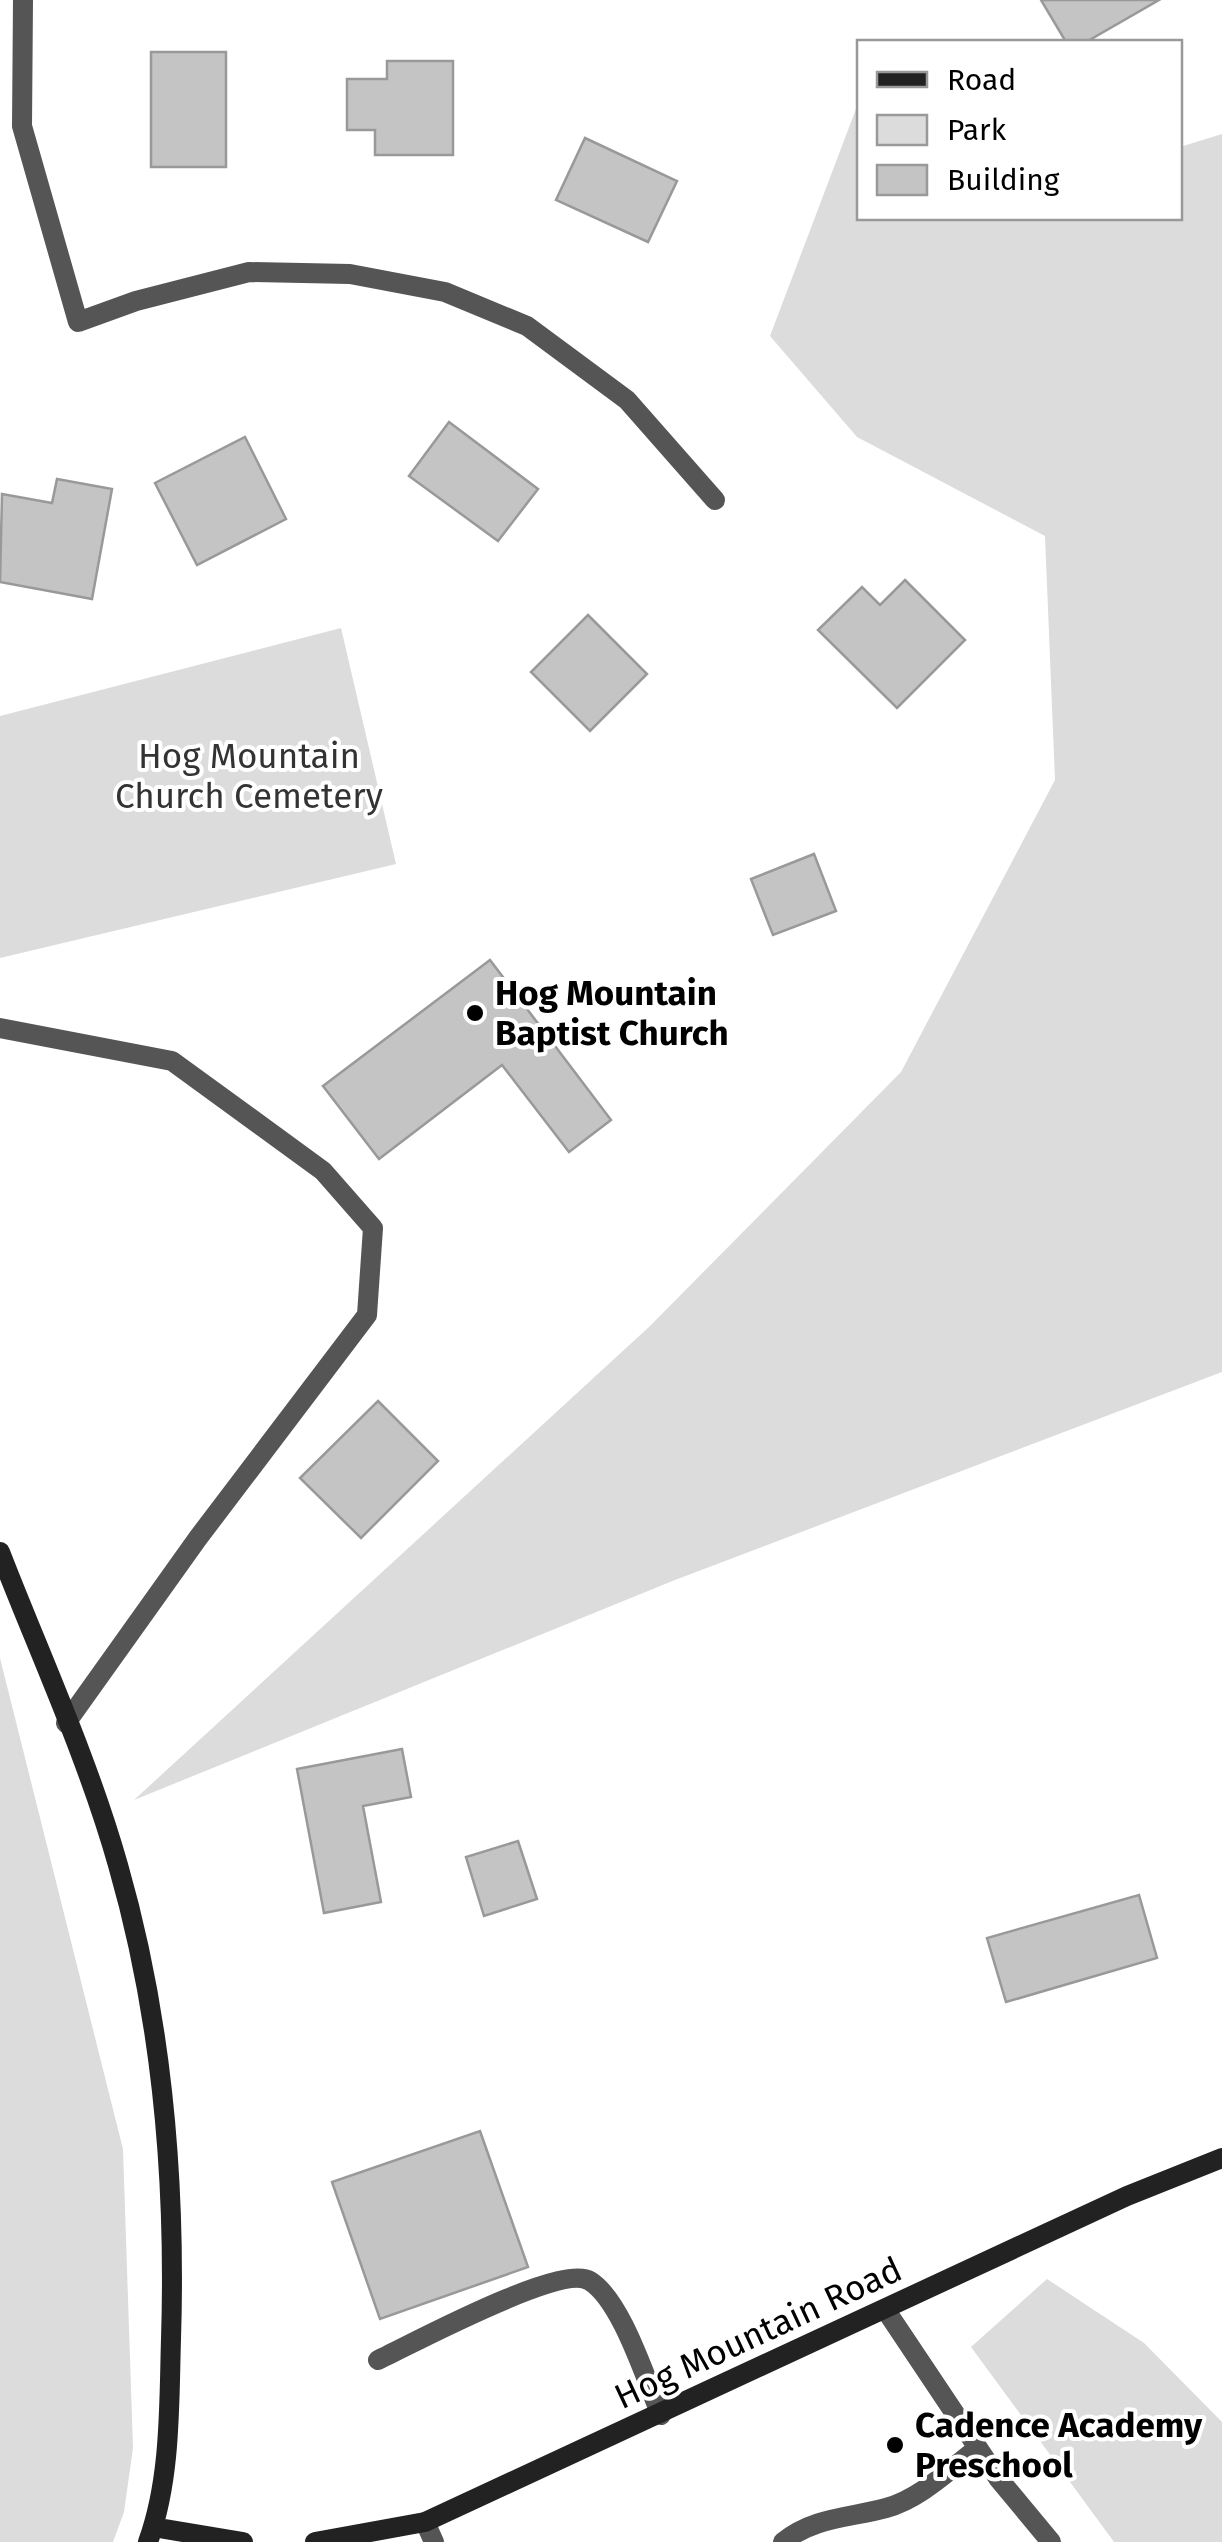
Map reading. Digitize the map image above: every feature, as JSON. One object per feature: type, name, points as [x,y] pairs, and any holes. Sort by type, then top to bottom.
[{"type":"street","points":[[23,0],[22,126],[78,322],[136,301],[249,272],[350,274],[445,292],[527,326],[628,400],[714,500]]},
{"type":"street","points":[[0,1028],[172,1061],[323,1171],[373,1228],[367,1315],[198,1538],[66,1723]]},
{"type":"street","points":[[0,1552],[118,1864],[156,2040],[167,2136],[173,2287],[169,2422],[150,2534],[243,2542]]},
{"type":"street","name":"Hog Mountain Road","points":[[315,2542],[430,2532],[885,2309],[1127,2196],[1222,2158]]},
{"type":"street","points":[[378,2360],[514,2297],[575,2277],[590,2281],[618,2318],[661,2416]]},
{"type":"street","points":[[885,2309],[978,2448],[1050,2542]]},
{"type":"street","points":[[783,2542],[821,2521],[888,2508],[920,2492],[978,2448]]},
{"type":"green space","points":[[857,106],[857,220],[1182,220],[1182,146],[1222,134],[1222,1372],[675,1580],[134,1800],[650,1326],[901,1072],[1055,780],[1045,536],[857,437],[770,336]]},
{"type":"green space","name":"Hog Mountain Church Cemetery","points":[[341,628],[396,864],[0,958],[0,716]]},
{"type":"green space","points":[[0,1658],[123,2149],[133,2448],[124,2512],[113,2542],[0,2542]]},
{"type":"green space","points":[[1047,2279],[1144,2343],[1222,2422],[1222,2542],[1114,2542],[971,2347]]},
{"type":"building","points":[[1041,0],[1159,0],[1089,40],[1065,40]]},
{"type":"building","points":[[151,52],[226,52],[226,167],[151,167]]},
{"type":"building","points":[[387,61],[453,61],[453,155],[375,155],[375,130],[347,130],[347,79],[387,79]]},
{"type":"building","points":[[585,138],[677,181],[648,242],[556,200]]},
{"type":"building","points":[[449,422],[538,489],[498,541],[409,476]]},
{"type":"building","points":[[245,437],[286,519],[197,565],[155,483]]},
{"type":"building","points":[[57,479],[112,489],[92,599],[0,582],[2,494],[52,503]]},
{"type":"building","points":[[905,580],[965,640],[897,708],[818,630],[862,587],[880,605]]},
{"type":"building","points":[[588,615],[647,674],[590,731],[531,672]]},
{"type":"building","points":[[814,854],[836,911],[773,935],[751,879]]},
{"type":"building","name":"Hog Mountain Baptist Church","points":[[490,960],[611,1120],[569,1152],[502,1065],[379,1159],[323,1086]]},
{"type":"building","points":[[378,1401],[438,1461],[361,1538],[300,1478]]},
{"type":"building","points":[[402,1749],[411,1797],[363,1806],[381,1902],[324,1913],[297,1769]]},
{"type":"building","points":[[518,1841],[537,1899],[484,1916],[466,1857]]},
{"type":"building","points":[[1139,1895],[1157,1958],[1006,2002],[987,1938]]},
{"type":"building","points":[[480,2131],[528,2267],[380,2319],[332,2182]]},
{"type":"place","name":"Hog Mountain Baptist Church","points":[[475,1013]]},
{"type":"place","name":"Cadence Academy Preschool","points":[[895,2445]]}]
